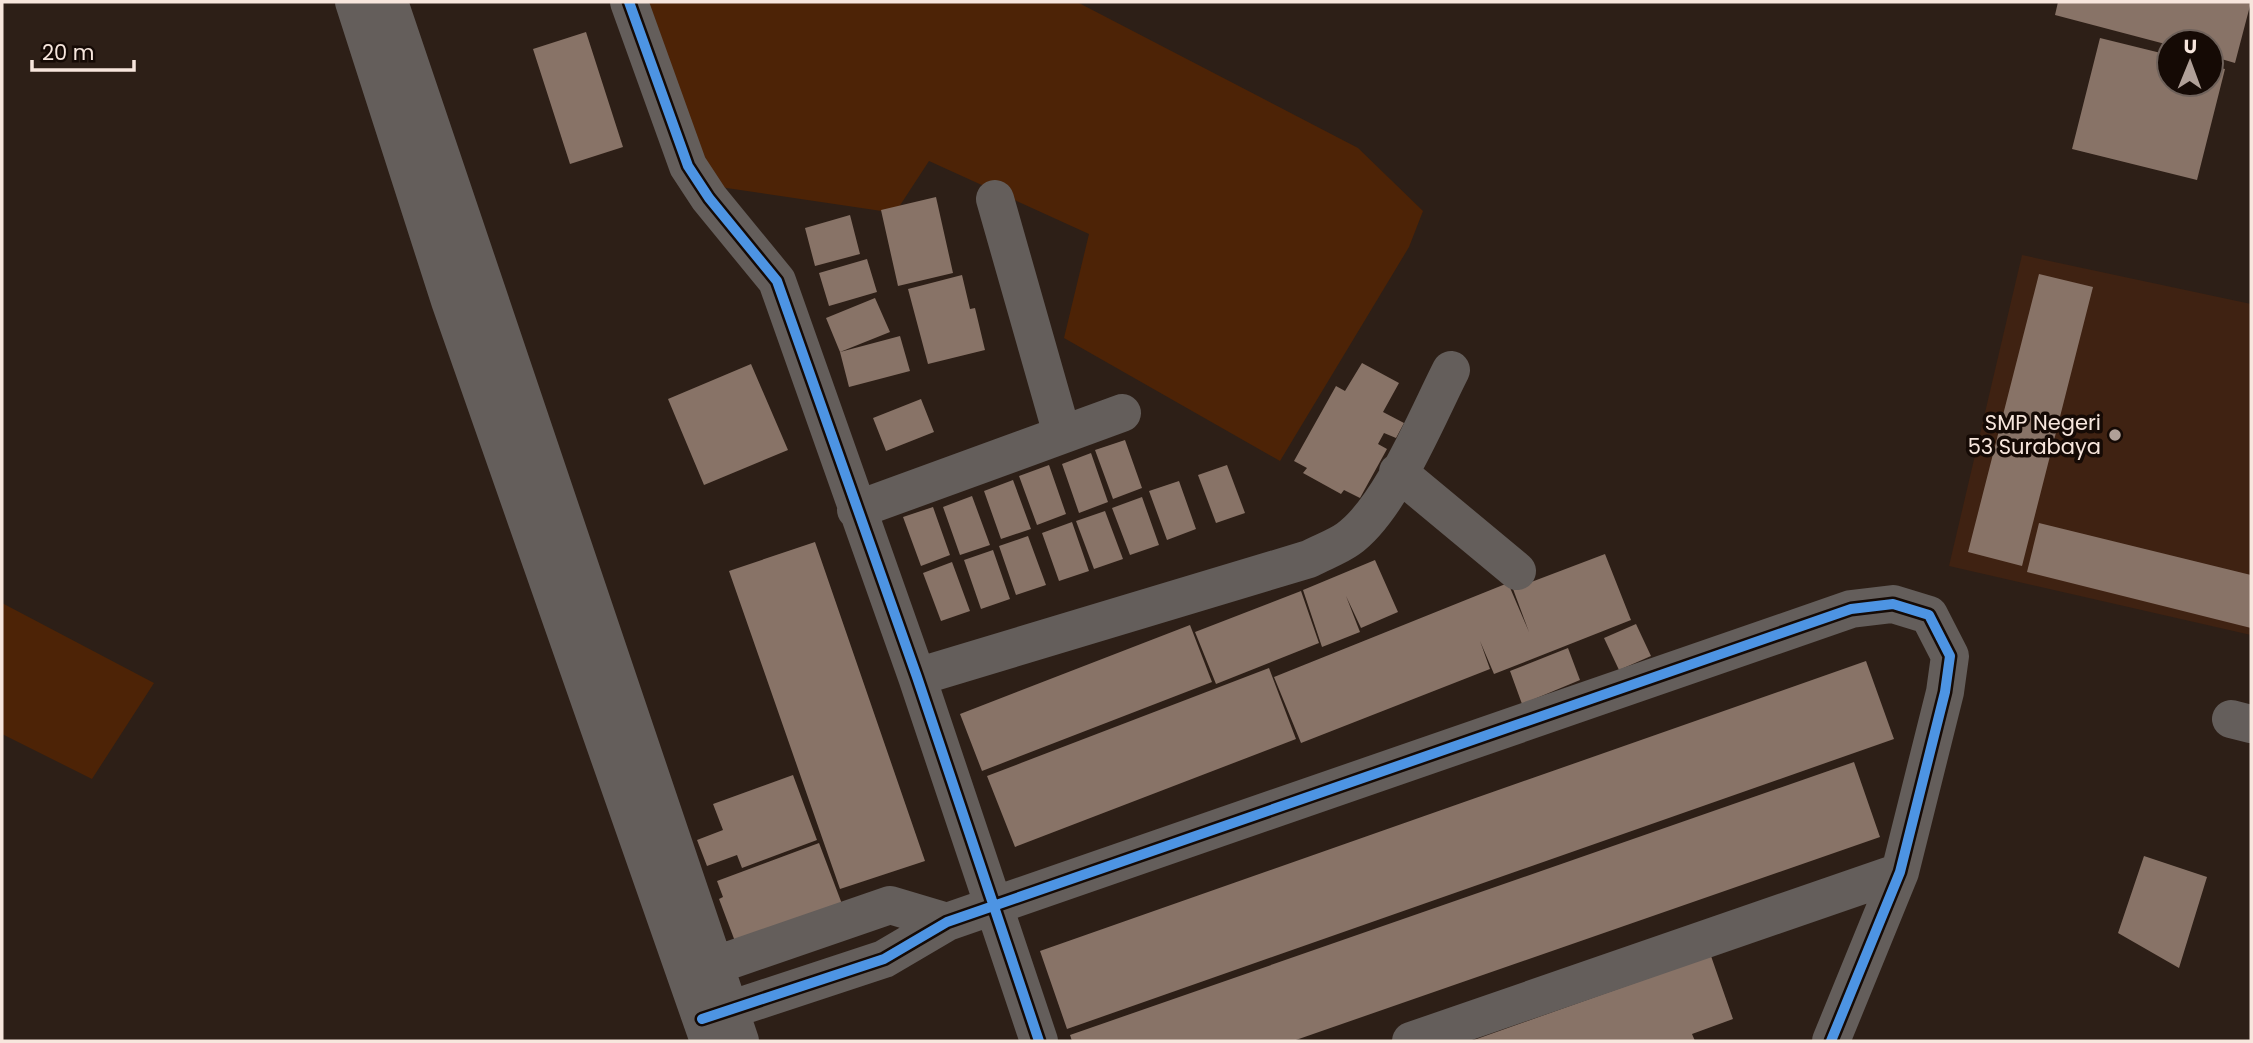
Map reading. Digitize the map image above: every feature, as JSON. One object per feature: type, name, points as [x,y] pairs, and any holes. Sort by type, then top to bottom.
[{"type":"street","points":[[354,2],[450,302],[701,970]]},
{"type":"street","points":[[390,2],[720,1028],[884,959],[947,922],[1852,609],[1894,604],[1929,615],[1950,656],[1945,692],[1900,872],[1830,1041]]},
{"type":"street","points":[[629,2],[688,166],[709,198],[776,281],[917,677],[1039,1041]]},
{"type":"street","points":[[995,200],[1062,434]]},
{"type":"street","points":[[917,677],[1310,559],[1348,538],[1374,510],[1398,472],[1451,370]]},
{"type":"street","points":[[856,510],[1122,413]]},
{"type":"street","points":[[1398,472],[1517,571]]},
{"type":"street","points":[[1411,1041],[1900,872]]},
{"type":"street","points":[[701,970],[890,905],[947,922]]},
{"type":"shaded area","points":[[649,2],[1077,2],[1358,148],[1423,211],[1409,247],[1280,461],[1064,338],[1089,234],[929,161],[895,213],[713,186]]},
{"type":"shaded area","name":"SMP Negeri 53 Surabaya","points":[[2022,255],[2251,304],[2251,635],[1949,566]]},
{"type":"shaded area","points":[[2,603],[154,683],[92,779],[2,734]]},
{"type":"building","points":[[2058,2],[2251,2],[2235,63],[2225,60],[2225,28],[2155,28],[2155,41],[2055,15]]},
{"type":"building","points":[[586,32],[623,147],[570,164],[533,49]]},
{"type":"building","points":[[2100,38],[2155,52],[2155,98],[2218,98],[2197,180],[2072,149]]},
{"type":"building","points":[[936,197],[953,273],[898,286],[881,210]]},
{"type":"building","points":[[850,215],[860,254],[815,266],[805,228]]},
{"type":"building","points":[[867,259],[877,292],[829,306],[819,273]]},
{"type":"building","points":[[2039,274],[2093,287],[2022,566],[1968,552]]},
{"type":"building","points":[[962,275],[970,309],[975,308],[985,350],[928,364],[908,289]]},
{"type":"building","points":[[875,298],[890,332],[840,352],[826,318]]},
{"type":"building","points":[[900,336],[910,371],[849,387],[840,352]]},
{"type":"building","points":[[1362,363],[1399,383],[1383,412],[1404,423],[1396,438],[1384,433],[1378,444],[1387,449],[1360,498],[1344,490],[1341,494],[1303,473],[1307,468],[1294,461],[1336,386],[1345,391]]},
{"type":"building","points":[[751,364],[788,450],[704,485],[668,399]]},
{"type":"building","points":[[921,399],[934,432],[886,451],[873,418]]},
{"type":"building","points":[[1125,440],[1142,488],[1113,499],[1095,450]]},
{"type":"building","points":[[1091,453],[1108,502],[1079,513],[1062,464]]},
{"type":"building","points":[[1049,465],[1066,514],[1037,525],[1019,476]]},
{"type":"building","points":[[1227,465],[1245,513],[1216,523],[1198,475]]},
{"type":"building","points":[[1013,480],[1031,529],[1001,539],[984,491]]},
{"type":"building","points":[[1179,481],[1196,529],[1167,540],[1149,491]]},
{"type":"building","points":[[972,496],[990,545],[960,555],[943,507]]},
{"type":"building","points":[[1142,497],[1159,545],[1130,555],[1112,508]]},
{"type":"building","points":[[933,507],[950,555],[921,566],[903,517]]},
{"type":"building","points":[[1105,511],[1123,559],[1094,569],[1076,521]]},
{"type":"building","points":[[1072,522],[1089,571],[1059,581],[1042,533]]},
{"type":"building","points":[[2039,523],[2251,575],[2251,628],[2027,572]]},
{"type":"building","points":[[1028,536],[1046,585],[1016,595],[999,546]]},
{"type":"building","points":[[815,542],[925,861],[840,889],[729,571]]},
{"type":"building","points":[[993,550],[1010,599],[981,609],[964,560]]},
{"type":"building","points":[[1605,554],[1631,620],[1494,674],[1480,641],[1490,669],[1301,743],[1274,677],[1508,583],[1529,632],[1513,589]]},
{"type":"building","points":[[1375,560],[1398,612],[1361,628],[1346,596],[1360,632],[1322,647],[1303,590]]},
{"type":"building","points":[[952,562],[970,611],[941,621],[923,573]]},
{"type":"building","points":[[1301,591],[1319,643],[1216,684],[1195,632]]},
{"type":"building","points":[[1636,624],[1651,656],[1619,670],[1604,638]]},
{"type":"building","points":[[1190,625],[1212,682],[982,771],[960,714]]},
{"type":"building","points":[[1568,648],[1580,680],[1522,704],[1510,671]]},
{"type":"building","points":[[1866,661],[1894,739],[1067,1029],[1040,951]]},
{"type":"building","points":[[1269,668],[1296,739],[1015,847],[987,776]]},
{"type":"building","points":[[1854,762],[1880,837],[1293,1041],[1072,1041],[1070,1035]]},
{"type":"building","points":[[793,775],[817,840],[742,868],[737,855],[707,866],[697,840],[723,830],[713,804]]},
{"type":"building","points":[[819,843],[842,904],[736,944],[719,899],[723,897],[717,881]]},
{"type":"building","points":[[2144,856],[2207,877],[2179,968],[2118,933]]},
{"type":"building","points":[[1711,956],[1733,1019],[1692,1034],[1695,1041],[1471,1041]]},
{"type":"cycle path","points":[[629,2],[688,166],[709,198],[777,281],[917,677],[1039,1041]]},
{"type":"cycle path","points":[[702,1019],[884,959],[947,922],[1851,609],[1893,604],[1929,615],[1950,656],[1945,692],[1900,872],[1831,1041]]},
{"type":"place","name":"SMP Negeri 53 Surabaya","points":[[2115,435]]}]
